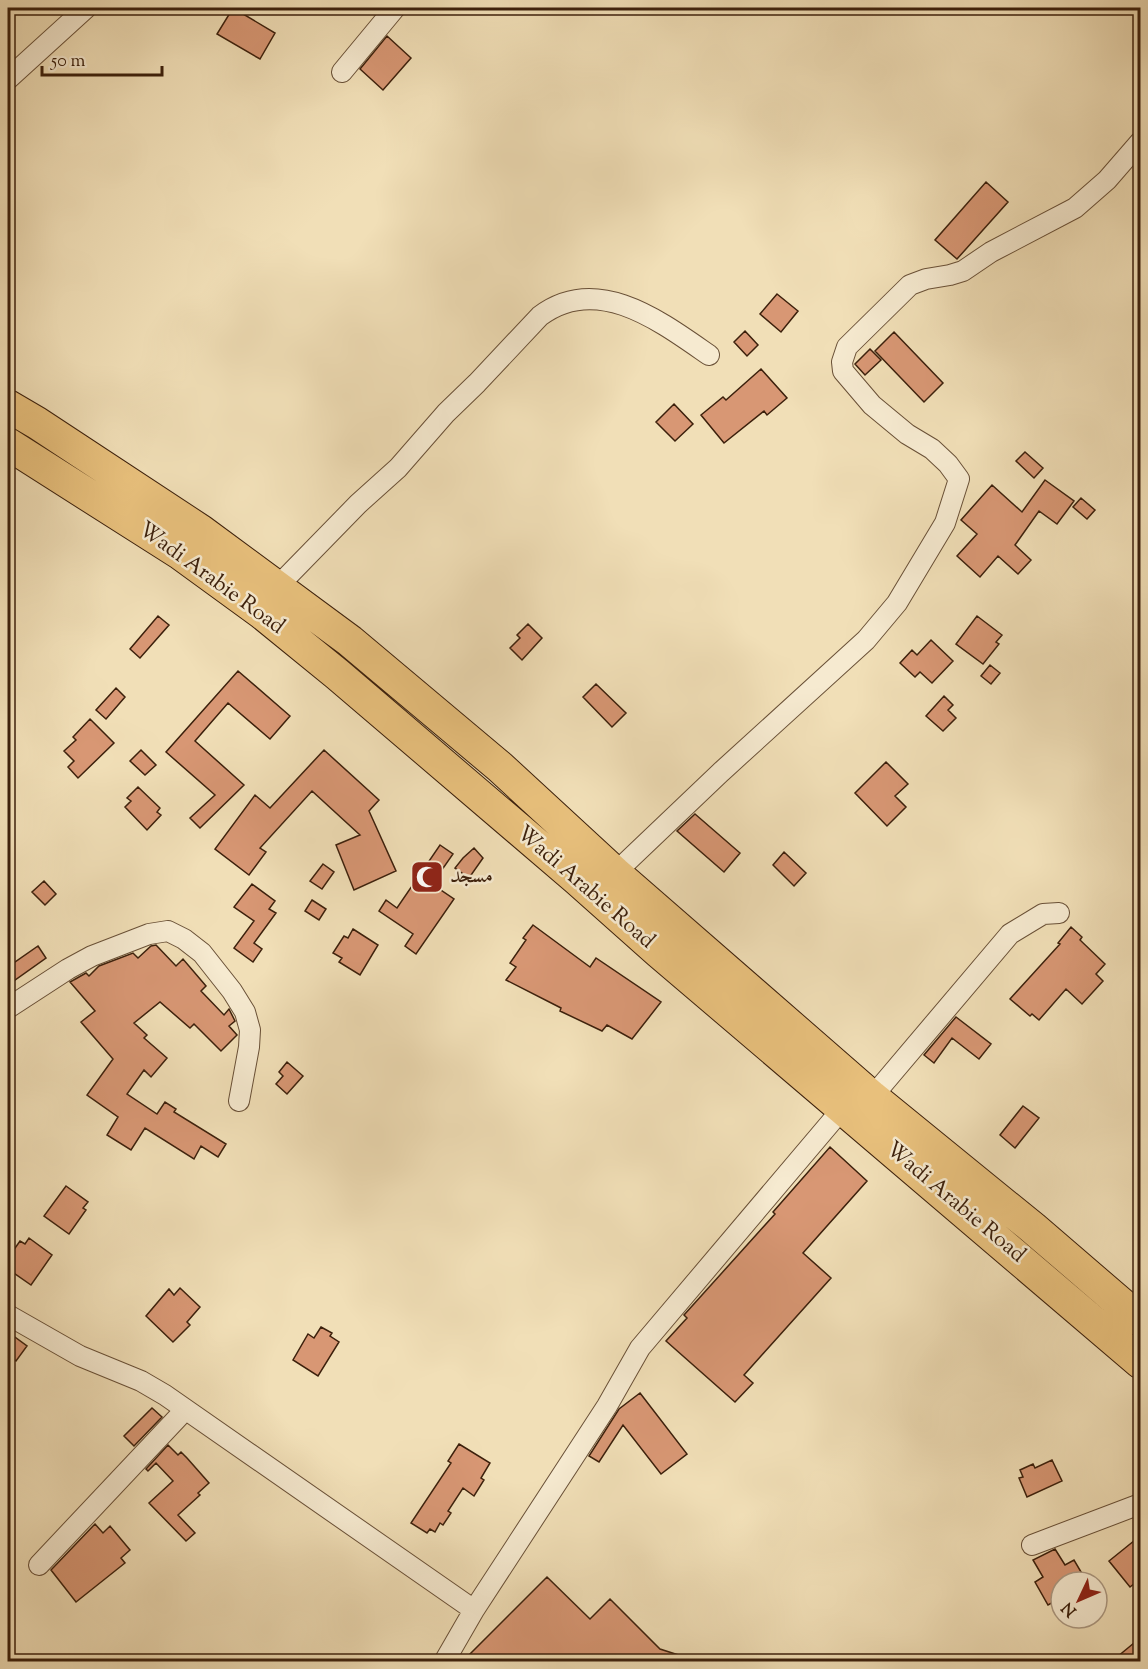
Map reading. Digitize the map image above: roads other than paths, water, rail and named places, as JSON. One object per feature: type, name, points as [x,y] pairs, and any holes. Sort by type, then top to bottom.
[{"type":"highway","name":"Wadi Arabie Road","points":[[8,406],[201,531],[350,640],[500,767],[615,873],[872,1097],[1033,1228],[1140,1320]]},
{"type":"highway","name":"Wadi Arabie Road","points":[[8,444],[181,554],[262,613],[337,674],[668,960],[1140,1362]]},
{"type":"street","points":[[8,79],[86,8]]},
{"type":"street","points":[[342,72],[395,8]]},
{"type":"street","points":[[615,873],[720,772],[866,640],[897,603],[945,523],[959,480],[948,464],[932,449],[907,434],[872,405],[843,371],[842,362],[847,347],[910,285],[963,271],[991,252],[1075,208],[1107,180],[1140,142]]},
{"type":"street","points":[[277,587],[358,504],[398,468],[446,413],[540,316],[550,309],[579,299],[603,299],[649,317],[674,330],[709,355]]},
{"type":"street","points":[[872,1097],[1010,934],[1043,914],[1059,913]]},
{"type":"street","points":[[8,1008],[92,956],[149,934],[168,931],[184,939],[202,953],[232,991],[245,1012],[250,1030],[249,1047],[239,1101]]},
{"type":"street","points":[[444,1662],[474,1610],[607,1406],[640,1348],[843,1108]]},
{"type":"street","points":[[8,1315],[80,1356],[141,1381],[474,1610]]},
{"type":"street","points":[[39,1565],[185,1410]]},
{"type":"street","points":[[1032,1545],[1140,1504]]},
{"type":"place","name":"مسجد","points":[[427,877]]}]
